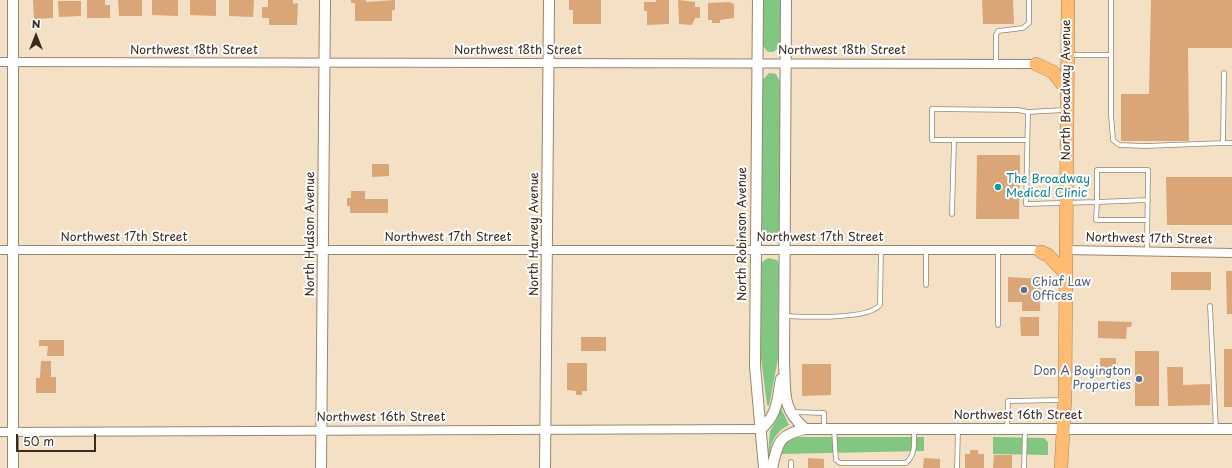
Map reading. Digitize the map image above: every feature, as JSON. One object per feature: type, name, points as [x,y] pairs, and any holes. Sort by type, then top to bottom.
[{"type":"main road","name":"North Broadway Avenue","points":[[1061,468],[1065,400],[1068,0]]},
{"type":"main road","points":[[1036,64],[1053,72],[1067,90]]},
{"type":"main road","points":[[1040,252],[1048,255],[1066,274]]},
{"type":"street","points":[[13,0],[13,468]]},
{"type":"street","name":"North Hudson Avenue","points":[[321,468],[325,0]]},
{"type":"street","name":"North Harvey Avenue","points":[[545,468],[549,0]]},
{"type":"street","name":"North Robinson Avenue","points":[[758,0],[755,366],[764,468]]},
{"type":"street","points":[[786,0],[784,363],[786,392],[790,412],[804,429]]},
{"type":"street","name":"Northwest 18th Street","points":[[0,62],[786,62],[1036,64]]},
{"type":"street","name":"Northwest 17th Street","points":[[0,250],[1034,250],[1040,252]]},
{"type":"street","name":"Northwest 17th Street","points":[[1066,250],[1232,253]]},
{"type":"street","points":[[761,429],[769,422],[775,413],[784,363]]},
{"type":"street","name":"Northwest 16th Street","points":[[0,432],[761,429]]},
{"type":"street","name":"Northwest 16th Street","points":[[772,468],[780,440],[787,434],[804,429],[1232,429]]},
{"type":"lane","points":[[996,64],[996,35],[998,31],[1023,28],[1028,23],[1029,0]]},
{"type":"lane","points":[[1111,0],[1111,115],[1113,140],[1119,145],[1140,146],[1232,143]]},
{"type":"lane","points":[[1067,55],[1111,55]]},
{"type":"lane","points":[[1223,143],[1224,73]]},
{"type":"lane","points":[[1027,140],[932,140],[932,108],[1018,110],[1028,112],[1067,110]]},
{"type":"lane","points":[[1028,112],[1026,204],[1148,200]]},
{"type":"lane","points":[[952,214],[954,140]]},
{"type":"lane","points":[[1147,220],[1096,220],[1097,170],[1148,170],[1147,251]]},
{"type":"lane","points":[[784,316],[854,315],[876,310],[880,305],[881,250]]},
{"type":"lane","points":[[926,250],[926,284]]},
{"type":"lane","points":[[998,250],[998,325]]},
{"type":"lane","points":[[1210,306],[1216,429]]},
{"type":"lane","points":[[1007,430],[1008,401],[1065,400]]},
{"type":"lane","points":[[790,412],[824,413],[824,429]]},
{"type":"lane","points":[[834,429],[836,460],[840,463],[906,463],[911,458],[914,449],[914,429]]},
{"type":"lane","points":[[957,468],[958,430]]},
{"type":"lane","points":[[1024,468],[1025,430]]},
{"type":"lane","points":[[791,462],[791,468]]},
{"type":"green space","points":[[763,0],[781,0],[780,43],[779,48],[773,52],[768,52],[763,46]]},
{"type":"green space","points":[[769,73],[776,74],[780,82],[780,232],[777,240],[768,242],[762,236],[761,230],[762,81]]},
{"type":"green space","points":[[768,258],[777,260],[779,264],[778,359],[769,406],[767,405],[761,358],[761,264]]},
{"type":"green space","points":[[781,408],[789,425],[781,430],[775,437],[771,445],[770,455],[768,455],[770,431]]},
{"type":"green space","points":[[796,437],[924,437],[924,451],[780,454],[785,442]]},
{"type":"green space","points":[[993,437],[1044,438],[1048,442],[1048,455],[993,454]]},
{"type":"building","points":[[33,0],[53,0],[53,18],[34,19]]},
{"type":"building","points":[[87,0],[105,0],[105,5],[110,5],[110,18],[87,18]]},
{"type":"building","points":[[118,0],[142,0],[142,16],[119,16]]},
{"type":"building","points":[[152,0],[178,0],[178,16],[152,15]]},
{"type":"building","points":[[190,0],[216,0],[216,16],[190,15]]},
{"type":"building","points":[[229,0],[254,0],[253,17],[229,16]]},
{"type":"building","points":[[268,0],[293,0],[293,4],[298,3],[297,25],[269,25],[269,18],[262,18],[262,7],[268,7]]},
{"type":"building","points":[[351,0],[366,0],[366,2],[395,0],[395,10],[392,10],[392,21],[355,21],[355,3],[351,3]]},
{"type":"building","points":[[569,0],[601,0],[601,24],[573,24],[573,10],[569,10]]},
{"type":"building","points":[[656,0],[669,0],[669,24],[647,25],[647,11],[644,11],[644,2],[656,2]]},
{"type":"building","points":[[678,0],[695,2],[695,7],[700,7],[700,18],[695,18],[692,25],[679,24]]},
{"type":"building","points":[[982,0],[1013,0],[1014,24],[983,24]]},
{"type":"building","points":[[1151,0],[1232,0],[1232,48],[1188,48],[1189,141],[1121,141],[1121,94],[1149,94]]},
{"type":"building","points":[[58,1],[81,1],[81,16],[59,17]]},
{"type":"building","points":[[729,2],[734,4],[734,18],[720,20],[720,23],[712,23],[712,20],[708,20],[708,3]]},
{"type":"building","name":"The Broadway Medical Clinic","points":[[977,155],[1020,155],[1019,219],[976,219]]},
{"type":"building","points":[[372,164],[389,164],[389,176],[372,177]]},
{"type":"building","points":[[1166,177],[1232,177],[1232,225],[1167,225]]},
{"type":"building","points":[[351,191],[365,191],[365,199],[388,199],[388,213],[350,213],[350,206],[347,206],[347,198],[351,198]]},
{"type":"building","points":[[1226,271],[1232,271],[1232,314],[1227,314]]},
{"type":"building","points":[[1171,272],[1211,272],[1211,290],[1171,290]]},
{"type":"building","name":"Chiaf Law Offices","points":[[1008,277],[1041,279],[1040,311],[1022,311],[1022,302],[1008,302]]},
{"type":"building","points":[[1020,317],[1039,317],[1039,336],[1021,336]]},
{"type":"building","points":[[1098,321],[1132,322],[1131,327],[1127,327],[1126,339],[1098,338]]},
{"type":"building","points":[[581,337],[606,337],[606,351],[581,351]]},
{"type":"building","points":[[39,340],[64,340],[64,356],[47,356],[48,346],[39,346]]},
{"type":"building","points":[[1224,349],[1232,349],[1232,407],[1224,407]]},
{"type":"building","points":[[1135,351],[1159,351],[1159,406],[1135,406]]},
{"type":"building","points":[[1100,358],[1116,358],[1116,377],[1100,377]]},
{"type":"building","points":[[41,361],[51,361],[51,377],[56,377],[56,393],[36,393],[36,378],[40,378]]},
{"type":"building","points":[[567,363],[587,363],[587,391],[582,391],[582,395],[576,395],[576,391],[567,390]]},
{"type":"building","points":[[802,364],[831,364],[831,395],[802,396]]},
{"type":"building","points":[[1167,367],[1183,367],[1183,385],[1210,384],[1210,405],[1168,406]]},
{"type":"building","points":[[970,450],[978,450],[978,454],[984,454],[984,468],[965,468],[965,454],[970,454]]},
{"type":"building","points":[[994,455],[1012,455],[1012,468],[993,468]]},
{"type":"building","points":[[808,458],[824,459],[824,468],[808,468]]},
{"type":"building","points":[[924,458],[940,459],[940,468],[923,468]]},
{"type":"place","name":"The Broadway Medical Clinic","points":[[998,187]]},
{"type":"place","name":"Chiaf Law Offices","points":[[1024,290]]},
{"type":"place","name":"Don A Boyington Properties","points":[[1139,379]]}]
